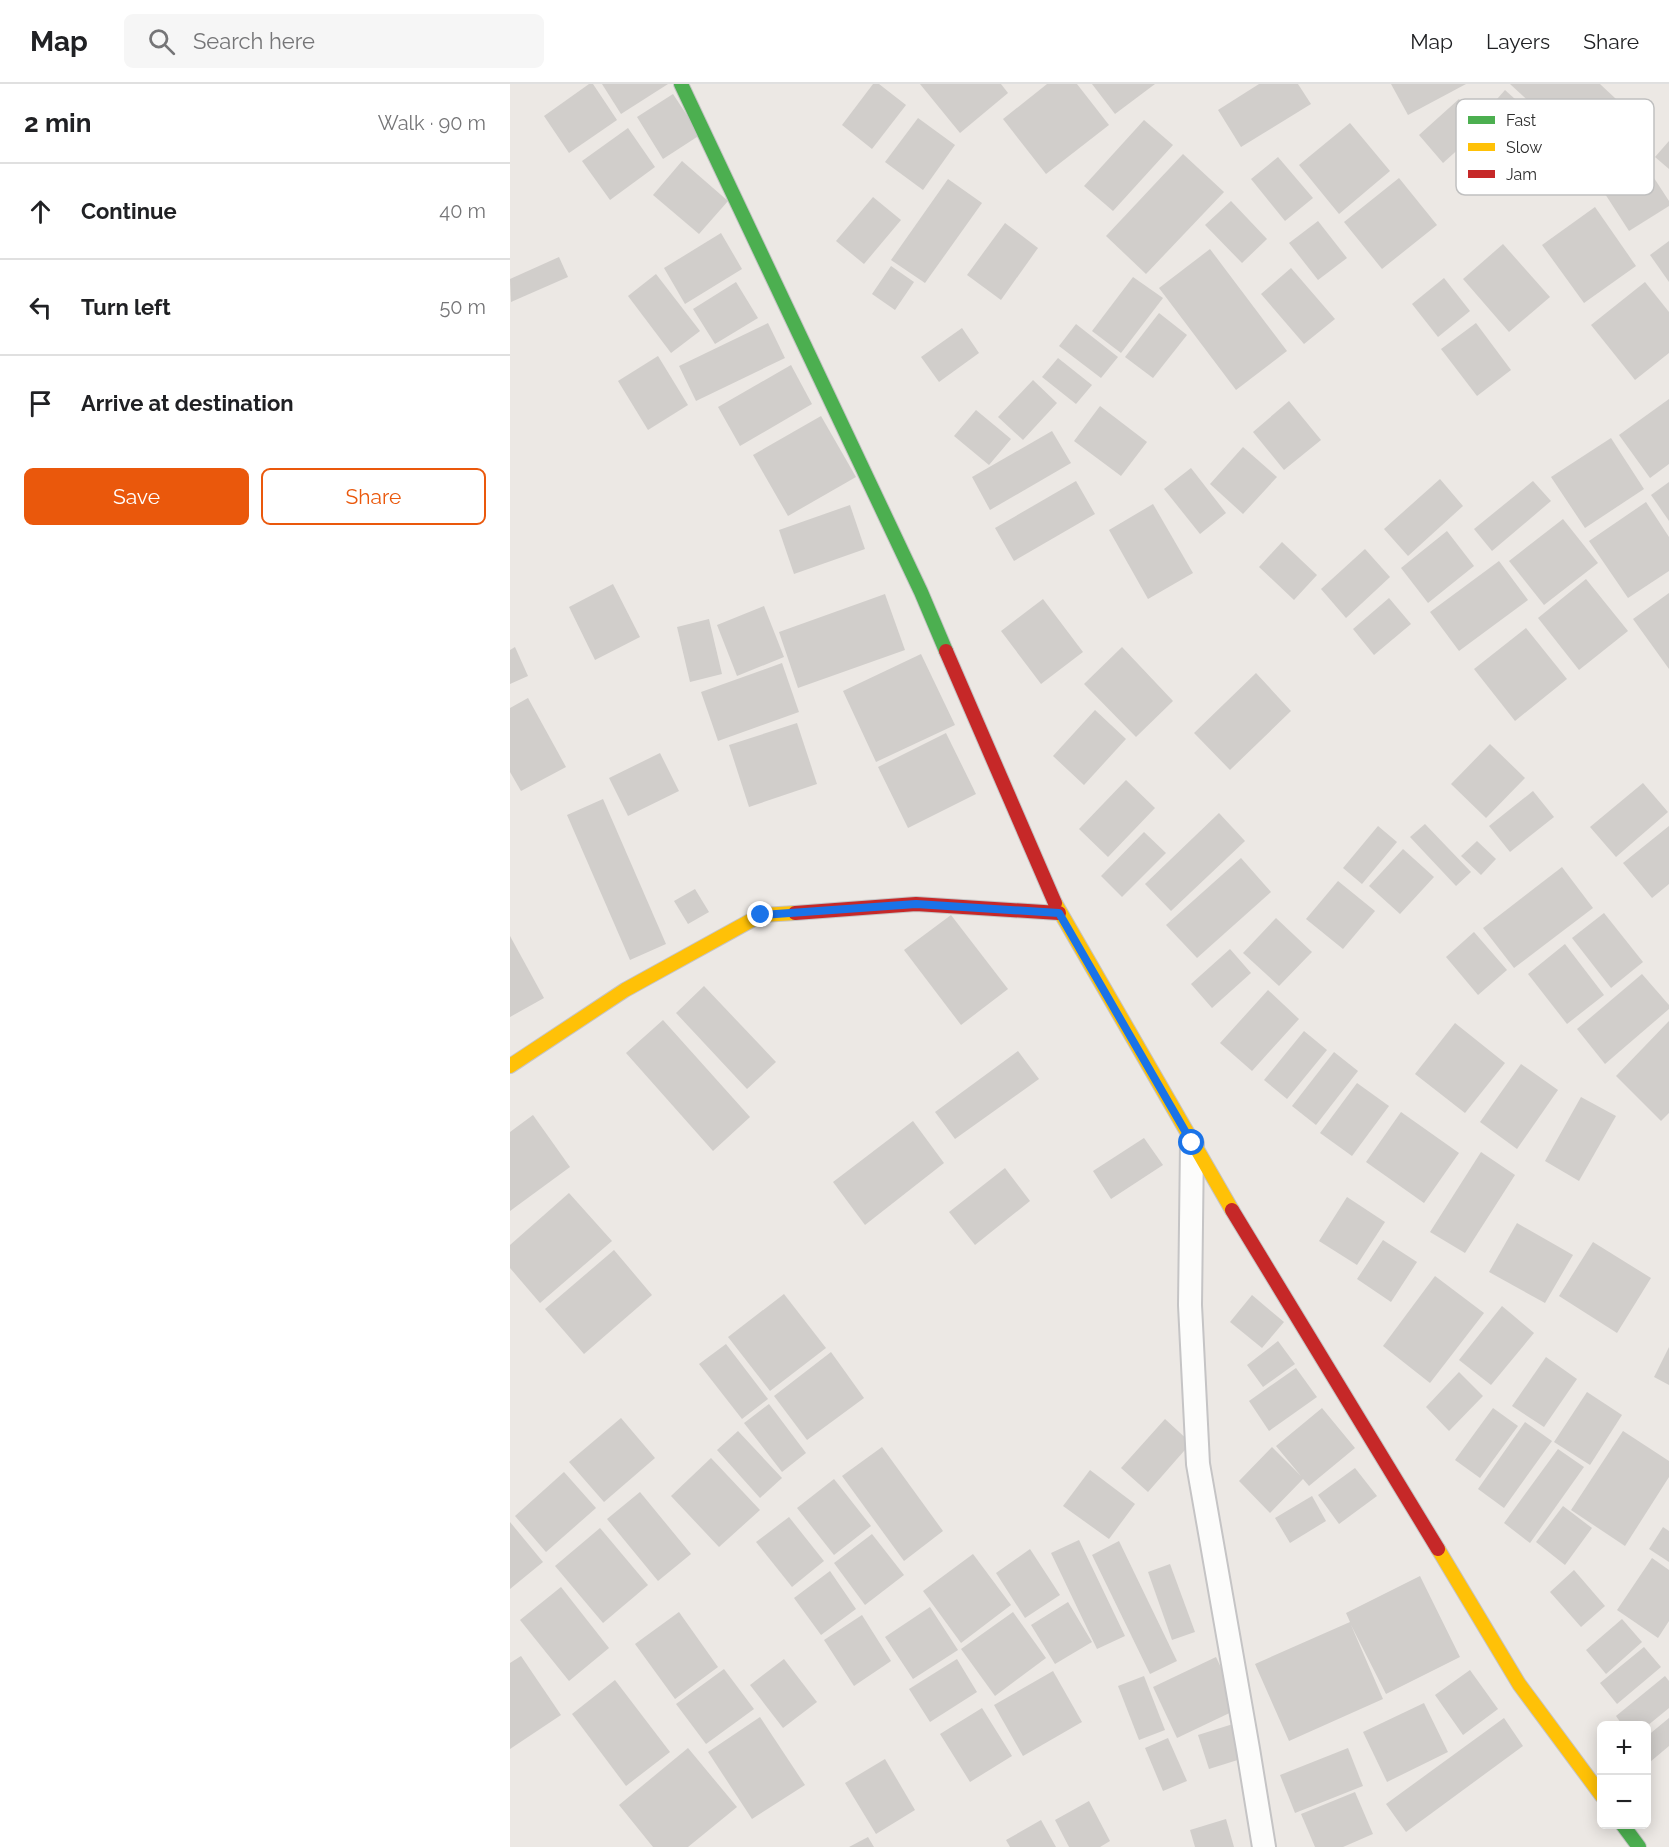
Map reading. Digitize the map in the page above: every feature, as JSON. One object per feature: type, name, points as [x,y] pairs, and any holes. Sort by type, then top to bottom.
[{"type":"main road","points":[[681,84],[921,592],[1059,913],[1192,1143],[1519,1684],[1597,1789]]},
{"type":"main road","points":[[510,1066],[625,990],[761,915],[916,904],[1059,913]]},
{"type":"main road","points":[[1626,1829],[1639,1847]]},
{"type":"lane","points":[[1192,1143],[1190,1305],[1198,1464],[1264,1847]]},
{"type":"building","points":[[589,84],[593,84],[617,120],[569,153],[544,116]]},
{"type":"building","points":[[602,84],[668,84],[621,114]]},
{"type":"building","points":[[873,84],[879,84],[906,105],[872,149],[842,125]]},
{"type":"building","points":[[920,84],[1001,84],[1008,93],[960,133]]},
{"type":"building","points":[[1047,84],[1077,84],[1109,125],[1046,174],[1003,119]]},
{"type":"building","points":[[1092,84],[1155,84],[1115,114]]},
{"type":"building","points":[[1259,84],[1298,84],[1311,104],[1241,147],[1218,110]]},
{"type":"building","points":[[1391,84],[1466,84],[1408,115]]},
{"type":"building","points":[[1510,84],[1600,84],[1616,99],[1526,99]]},
{"type":"building","points":[[1505,90],[1515,99],[1497,99]]},
{"type":"building","points":[[673,94],[700,135],[663,159],[637,117]]},
{"type":"building","points":[[1456,102],[1456,151],[1443,163],[1419,135]]},
{"type":"building","points":[[918,118],[955,145],[923,190],[885,162]]},
{"type":"building","points":[[1144,120],[1173,145],[1113,211],[1084,186]]},
{"type":"building","points":[[1350,123],[1390,171],[1339,214],[1299,165]]},
{"type":"building","points":[[628,128],[655,167],[610,200],[582,161]]},
{"type":"building","points":[[1669,141],[1669,169],[1655,157]]},
{"type":"building","points":[[1183,154],[1224,192],[1146,274],[1106,236]]},
{"type":"building","points":[[1278,157],[1313,198],[1285,221],[1251,179]]},
{"type":"building","points":[[682,161],[728,201],[699,234],[653,195]]},
{"type":"building","points":[[1399,178],[1437,225],[1382,269],[1344,222]]},
{"type":"building","points":[[1654,178],[1669,201],[1669,206],[1629,231],[1606,195],[1654,195]]},
{"type":"building","points":[[948,179],[982,203],[925,283],[891,260]]},
{"type":"building","points":[[873,197],[901,220],[864,264],[836,241]]},
{"type":"building","points":[[1231,201],[1267,239],[1242,263],[1205,225]]},
{"type":"building","points":[[1595,207],[1636,266],[1584,303],[1542,245]]},
{"type":"building","points":[[1318,221],[1347,258],[1318,280],[1289,243]]},
{"type":"building","points":[[1005,223],[1038,248],[1001,300],[967,275]]},
{"type":"building","points":[[721,233],[742,269],[685,304],[664,268]]},
{"type":"building","points":[[1669,241],[1669,282],[1650,255]]},
{"type":"building","points":[[1503,244],[1550,297],[1509,332],[1463,279]]},
{"type":"building","points":[[1210,249],[1287,351],[1236,390],[1159,288]]},
{"type":"building","points":[[559,257],[568,277],[511,302],[510,279]]},
{"type":"building","points":[[891,266],[914,282],[895,310],[872,294]]},
{"type":"building","points":[[1291,268],[1335,319],[1304,344],[1261,294]]},
{"type":"building","points":[[656,274],[700,331],[671,353],[628,296]]},
{"type":"building","points":[[1133,277],[1163,298],[1121,353],[1092,331]]},
{"type":"building","points":[[1444,278],[1470,311],[1438,337],[1412,304]]},
{"type":"building","points":[[736,282],[758,318],[715,344],[693,309]]},
{"type":"building","points":[[1645,282],[1669,312],[1669,353],[1635,380],[1591,325]]},
{"type":"building","points":[[1159,313],[1187,335],[1153,378],[1125,357]]},
{"type":"building","points":[[768,323],[785,358],[696,401],[679,366]]},
{"type":"building","points":[[1476,323],[1511,370],[1477,396],[1441,349]]},
{"type":"building","points":[[1076,324],[1118,357],[1101,378],[1059,346]]},
{"type":"building","points":[[962,328],[979,353],[939,382],[921,357]]},
{"type":"building","points":[[658,356],[688,405],[648,430],[618,381]]},
{"type":"building","points":[[1058,358],[1092,385],[1076,404],[1042,377]]},
{"type":"building","points":[[791,365],[812,404],[740,446],[718,407]]},
{"type":"building","points":[[1033,380],[1057,403],[1023,440],[998,417]]},
{"type":"building","points":[[1669,399],[1669,464],[1650,478],[1619,435]]},
{"type":"building","points":[[1289,401],[1321,440],[1284,470],[1253,432]]},
{"type":"building","points":[[1100,406],[1147,442],[1121,476],[1074,441]]},
{"type":"building","points":[[976,410],[1011,439],[989,465],[954,436]]},
{"type":"building","points":[[821,416],[856,477],[788,516],[753,455]]},
{"type":"building","points":[[1052,431],[1071,463],[990,510],[972,477]]},
{"type":"building","points":[[1611,438],[1644,489],[1585,528],[1551,477]]},
{"type":"building","points":[[1243,447],[1277,477],[1243,514],[1210,484]]},
{"type":"building","points":[[1191,468],[1226,513],[1200,534],[1164,489]]},
{"type":"building","points":[[1440,479],[1463,506],[1408,556],[1384,529]]},
{"type":"building","points":[[1076,481],[1095,514],[1014,561],[995,528]]},
{"type":"building","points":[[1533,481],[1551,501],[1492,551],[1474,529]]},
{"type":"building","points":[[1669,482],[1669,521],[1651,495]]},
{"type":"building","points":[[1646,502],[1669,537],[1669,571],[1628,598],[1589,541]]},
{"type":"building","points":[[1153,504],[1193,573],[1148,599],[1109,530]]},
{"type":"building","points":[[850,505],[865,549],[794,574],[779,530]]},
{"type":"building","points":[[1563,519],[1598,563],[1544,605],[1509,561]]},
{"type":"building","points":[[1447,531],[1474,566],[1428,603],[1401,568]]},
{"type":"building","points":[[1282,542],[1317,575],[1294,600],[1259,567]]},
{"type":"building","points":[[1365,549],[1390,577],[1346,618],[1321,589]]},
{"type":"building","points":[[1499,561],[1528,600],[1459,651],[1430,612]]},
{"type":"building","points":[[1586,579],[1628,631],[1579,670],[1538,618]]},
{"type":"building","points":[[613,584],[640,637],[595,660],[569,607]]},
{"type":"building","points":[[1669,593],[1669,669],[1633,619]]},
{"type":"building","points":[[885,594],[905,650],[798,688],[779,632]]},
{"type":"building","points":[[1389,598],[1411,624],[1374,655],[1353,629]]},
{"type":"building","points":[[1043,599],[1083,652],[1041,684],[1001,631]]},
{"type":"building","points":[[764,606],[784,657],[737,676],[717,625]]},
{"type":"building","points":[[709,619],[722,674],[690,682],[677,627]]},
{"type":"building","points":[[1526,628],[1567,679],[1515,721],[1474,669]]},
{"type":"building","points":[[515,647],[528,676],[510,684],[510,650]]},
{"type":"building","points":[[1122,647],[1173,701],[1136,737],[1084,684]]},
{"type":"building","points":[[921,654],[955,725],[876,762],[843,691]]},
{"type":"building","points":[[782,663],[799,712],[718,741],[701,692]]},
{"type":"building","points":[[1256,673],[1291,711],[1230,770],[1194,733]]},
{"type":"building","points":[[528,698],[566,767],[521,791],[510,772],[510,708]]},
{"type":"building","points":[[1095,710],[1126,739],[1084,785],[1053,756]]},
{"type":"building","points":[[797,723],[817,784],[749,807],[729,745]]},
{"type":"building","points":[[946,733],[976,794],[908,828],[878,767]]},
{"type":"building","points":[[1490,744],[1525,778],[1486,818],[1451,784]]},
{"type":"building","points":[[660,753],[679,791],[628,816],[609,778]]},
{"type":"building","points":[[1126,780],[1155,808],[1108,857],[1079,829]]},
{"type":"building","points":[[1643,783],[1668,812],[1616,857],[1590,827]]},
{"type":"building","points":[[1533,791],[1554,817],[1510,852],[1489,826]]},
{"type":"building","points":[[603,799],[666,944],[630,960],[567,815]]},
{"type":"building","points":[[1219,813],[1245,841],[1171,911],[1145,884]]},
{"type":"building","points":[[1425,824],[1471,872],[1456,886],[1410,837]]},
{"type":"building","points":[[1378,826],[1397,842],[1362,884],[1343,868]]},
{"type":"building","points":[[1669,826],[1669,884],[1652,898],[1623,863]]},
{"type":"building","points":[[1144,832],[1166,853],[1122,897],[1101,876]]},
{"type":"building","points":[[1477,841],[1496,859],[1481,875],[1461,856]]},
{"type":"building","points":[[1403,849],[1434,877],[1400,914],[1369,886]]},
{"type":"building","points":[[1241,858],[1271,892],[1197,958],[1166,925]]},
{"type":"building","points":[[1562,867],[1593,908],[1514,968],[1483,928]]},
{"type":"building","points":[[1338,881],[1375,911],[1343,949],[1306,919]]},
{"type":"building","points":[[695,889],[709,912],[688,924],[674,901]]},
{"type":"building","points":[[1604,913],[1643,962],[1611,988],[1572,938]]},
{"type":"building","points":[[951,915],[1008,989],[961,1025],[904,950]]},
{"type":"building","points":[[1276,918],[1312,952],[1279,986],[1243,953]]},
{"type":"building","points":[[1474,932],[1507,970],[1478,995],[1446,957]]},
{"type":"building","points":[[510,936],[544,998],[510,1017]]},
{"type":"building","points":[[1565,944],[1604,995],[1567,1024],[1528,974]]},
{"type":"building","points":[[1230,949],[1251,973],[1212,1008],[1191,984]]},
{"type":"building","points":[[1642,974],[1669,1005],[1669,1009],[1605,1064],[1577,1029]]},
{"type":"building","points":[[704,986],[776,1062],[747,1089],[676,1013]]},
{"type":"building","points":[[1268,990],[1299,1019],[1252,1071],[1220,1043]]},
{"type":"building","points":[[663,1020],[750,1117],[713,1151],[626,1053]]},
{"type":"building","points":[[1669,1021],[1669,1113],[1661,1121],[1616,1076]]},
{"type":"building","points":[[1455,1023],[1505,1063],[1465,1113],[1415,1074]]},
{"type":"building","points":[[1304,1031],[1327,1050],[1287,1099],[1264,1080]]},
{"type":"building","points":[[1018,1051],[1039,1079],[955,1139],[935,1112]]},
{"type":"building","points":[[1334,1052],[1358,1071],[1316,1125],[1292,1106]]},
{"type":"building","points":[[1521,1064],[1558,1090],[1517,1149],[1480,1122]]},
{"type":"building","points":[[1357,1083],[1389,1106],[1352,1156],[1320,1133]]},
{"type":"building","points":[[1581,1097],[1616,1116],[1579,1181],[1545,1161]]},
{"type":"building","points":[[1401,1112],[1459,1153],[1424,1203],[1366,1162]]},
{"type":"building","points":[[533,1115],[570,1167],[510,1211],[510,1132]]},
{"type":"building","points":[[913,1121],[944,1163],[865,1225],[833,1182]]},
{"type":"building","points":[[1144,1138],[1163,1165],[1111,1199],[1093,1171]]},
{"type":"building","points":[[1481,1152],[1515,1175],[1465,1253],[1430,1232]]},
{"type":"building","points":[[1005,1168],[1030,1201],[975,1245],[949,1212]]},
{"type":"building","points":[[569,1193],[612,1241],[540,1303],[510,1268],[510,1245]]},
{"type":"building","points":[[1347,1197],[1385,1222],[1357,1265],[1319,1241]]},
{"type":"building","points":[[1517,1223],[1573,1255],[1545,1303],[1489,1272]]},
{"type":"building","points":[[1383,1240],[1417,1262],[1391,1302],[1357,1279]]},
{"type":"building","points":[[1593,1242],[1651,1278],[1617,1333],[1559,1296]]},
{"type":"building","points":[[614,1250],[652,1295],[584,1354],[545,1309]]},
{"type":"building","points":[[1435,1276],[1484,1313],[1430,1383],[1383,1346]]},
{"type":"building","points":[[784,1294],[826,1348],[770,1391],[728,1337]]},
{"type":"building","points":[[1252,1295],[1284,1322],[1262,1348],[1230,1322]]},
{"type":"building","points":[[1502,1306],[1534,1333],[1491,1385],[1459,1360]]},
{"type":"building","points":[[1278,1341],[1295,1364],[1263,1387],[1247,1365]]},
{"type":"building","points":[[726,1344],[768,1399],[742,1419],[699,1364]]},
{"type":"building","points":[[1669,1347],[1669,1385],[1654,1377]]},
{"type":"building","points":[[831,1352],[864,1398],[807,1440],[774,1396]]},
{"type":"building","points":[[1546,1357],[1577,1379],[1544,1427],[1512,1406]]},
{"type":"building","points":[[1296,1368],[1317,1397],[1269,1431],[1249,1401]]},
{"type":"building","points":[[1459,1372],[1483,1396],[1449,1431],[1426,1407]]},
{"type":"building","points":[[1587,1392],[1622,1415],[1590,1465],[1554,1442]]},
{"type":"building","points":[[769,1404],[806,1453],[782,1472],[744,1423]]},
{"type":"building","points":[[1322,1408],[1355,1448],[1309,1486],[1303,1479],[1270,1513],[1239,1481],[1272,1447],[1301,1476],[1276,1446]]},
{"type":"building","points":[[1493,1408],[1518,1426],[1480,1478],[1455,1460]]},
{"type":"building","points":[[621,1418],[655,1458],[604,1502],[569,1462]]},
{"type":"building","points":[[1165,1419],[1191,1443],[1148,1492],[1121,1468]]},
{"type":"building","points":[[1525,1422],[1552,1441],[1504,1508],[1478,1489]]},
{"type":"building","points":[[738,1431],[782,1478],[760,1498],[717,1450]]},
{"type":"building","points":[[1623,1431],[1669,1461],[1669,1477],[1625,1546],[1571,1510]]},
{"type":"building","points":[[882,1447],[943,1531],[904,1561],[842,1476]]},
{"type":"building","points":[[1558,1449],[1584,1467],[1530,1543],[1504,1523]]},
{"type":"building","points":[[711,1458],[760,1510],[719,1547],[671,1496]]},
{"type":"building","points":[[1355,1468],[1377,1496],[1339,1524],[1318,1495]]},
{"type":"building","points":[[1090,1470],[1135,1504],[1109,1539],[1063,1506]]},
{"type":"building","points":[[564,1472],[596,1508],[546,1552],[515,1516]]},
{"type":"building","points":[[834,1479],[871,1526],[834,1555],[797,1508]]},
{"type":"building","points":[[640,1492],[691,1554],[658,1581],[607,1519]]},
{"type":"building","points":[[1312,1496],[1326,1521],[1290,1543],[1275,1518]]},
{"type":"building","points":[[1563,1506],[1592,1528],[1565,1565],[1536,1542]]},
{"type":"building","points":[[789,1517],[824,1561],[792,1587],[756,1542]]},
{"type":"building","points":[[510,1522],[543,1562],[510,1589]]},
{"type":"building","points":[[1663,1527],[1669,1531],[1669,1562],[1649,1549]]},
{"type":"building","points":[[600,1528],[648,1585],[603,1623],[555,1566]]},
{"type":"building","points":[[872,1534],[904,1575],[865,1605],[834,1563]]},
{"type":"building","points":[[1079,1540],[1125,1636],[1097,1649],[1051,1553]]},
{"type":"building","points":[[1119,1541],[1177,1661],[1150,1674],[1092,1555]]},
{"type":"building","points":[[1030,1549],[1060,1595],[1025,1618],[996,1573]]},
{"type":"building","points":[[973,1554],[1011,1605],[961,1643],[923,1591]]},
{"type":"building","points":[[1652,1558],[1669,1570],[1669,1621],[1658,1638],[1617,1610]]},
{"type":"building","points":[[1170,1564],[1195,1632],[1172,1640],[1148,1572]]},
{"type":"building","points":[[1574,1570],[1605,1606],[1581,1627],[1550,1592]]},
{"type":"building","points":[[830,1571],[856,1609],[821,1635],[794,1598]]},
{"type":"building","points":[[1420,1576],[1460,1657],[1386,1694],[1351,1625],[1383,1699],[1289,1741],[1255,1664],[1350,1622],[1346,1613]]},
{"type":"building","points":[[561,1587],[609,1648],[569,1681],[520,1620]]},
{"type":"building","points":[[1068,1602],[1092,1642],[1055,1664],[1031,1625]]},
{"type":"building","points":[[930,1607],[958,1650],[913,1679],[885,1637]]},
{"type":"building","points":[[679,1612],[718,1667],[675,1699],[635,1644]]},
{"type":"building","points":[[1013,1612],[1046,1658],[995,1696],[961,1649]]},
{"type":"building","points":[[862,1615],[891,1661],[854,1686],[824,1640]]},
{"type":"building","points":[[1622,1619],[1642,1642],[1606,1674],[1586,1650]]},
{"type":"building","points":[[1644,1647],[1661,1667],[1617,1704],[1600,1683]]},
{"type":"building","points":[[521,1656],[561,1715],[510,1749],[510,1663]]},
{"type":"building","points":[[1216,1657],[1240,1708],[1177,1738],[1153,1687]]},
{"type":"building","points":[[784,1659],[817,1702],[783,1728],[750,1685]]},
{"type":"building","points":[[957,1659],[977,1692],[930,1722],[909,1689]]},
{"type":"building","points":[[724,1669],[754,1709],[706,1744],[676,1704]]},
{"type":"building","points":[[1470,1670],[1498,1709],[1463,1735],[1435,1695]]},
{"type":"building","points":[[1053,1671],[1082,1722],[1023,1756],[994,1705]]},
{"type":"building","points":[[1144,1676],[1165,1730],[1139,1740],[1118,1686]]},
{"type":"building","points":[[1665,1676],[1669,1681],[1669,1708],[1651,1723],[1620,1721],[1616,1716]]},
{"type":"building","points":[[615,1680],[670,1752],[626,1786],[572,1714]]},
{"type":"building","points":[[1424,1703],[1448,1752],[1387,1782],[1363,1732]]},
{"type":"building","points":[[982,1708],[1012,1756],[970,1782],[940,1734]]},
{"type":"building","points":[[760,1717],[805,1785],[752,1819],[708,1752]]},
{"type":"building","points":[[1504,1718],[1523,1746],[1406,1832],[1386,1804]]},
{"type":"building","points":[[1669,1718],[1669,1746],[1651,1761],[1651,1733]]},
{"type":"building","points":[[1233,1724],[1244,1758],[1209,1769],[1198,1735]]},
{"type":"building","points":[[1168,1738],[1187,1781],[1163,1791],[1145,1748]]},
{"type":"building","points":[[688,1748],[737,1807],[688,1847],[653,1847],[619,1805]]},
{"type":"building","points":[[1348,1748],[1363,1786],[1295,1813],[1280,1775]]},
{"type":"building","points":[[885,1759],[915,1810],[876,1834],[845,1783]]},
{"type":"building","points":[[1355,1792],[1373,1834],[1343,1847],[1315,1847],[1301,1814]]},
{"type":"building","points":[[1089,1801],[1110,1841],[1100,1847],[1069,1847],[1055,1820]]},
{"type":"building","points":[[1226,1819],[1234,1847],[1195,1847],[1190,1830]]},
{"type":"building","points":[[1041,1820],[1056,1847],[1010,1847],[1006,1840]]},
{"type":"building","points":[[868,1837],[874,1847],[849,1847]]},
{"type":"traffic: fast","points":[[681,84],[921,592],[946,651]]},
{"type":"traffic: fast","points":[[1626,1829],[1639,1847]]},
{"type":"traffic: slow","points":[[1055,903],[1232,1210]]},
{"type":"traffic: slow","points":[[510,1066],[625,990],[761,915],[795,913]]},
{"type":"traffic: slow","points":[[1438,1549],[1519,1684],[1597,1789]]},
{"type":"traffic: jam","points":[[946,651],[1055,903]]},
{"type":"traffic: jam","points":[[795,913],[916,904],[1059,913]]},
{"type":"traffic: jam","points":[[1232,1210],[1438,1549]]},
{"type":"route","points":[[761,915],[916,904],[1059,913],[1192,1143]]}]
